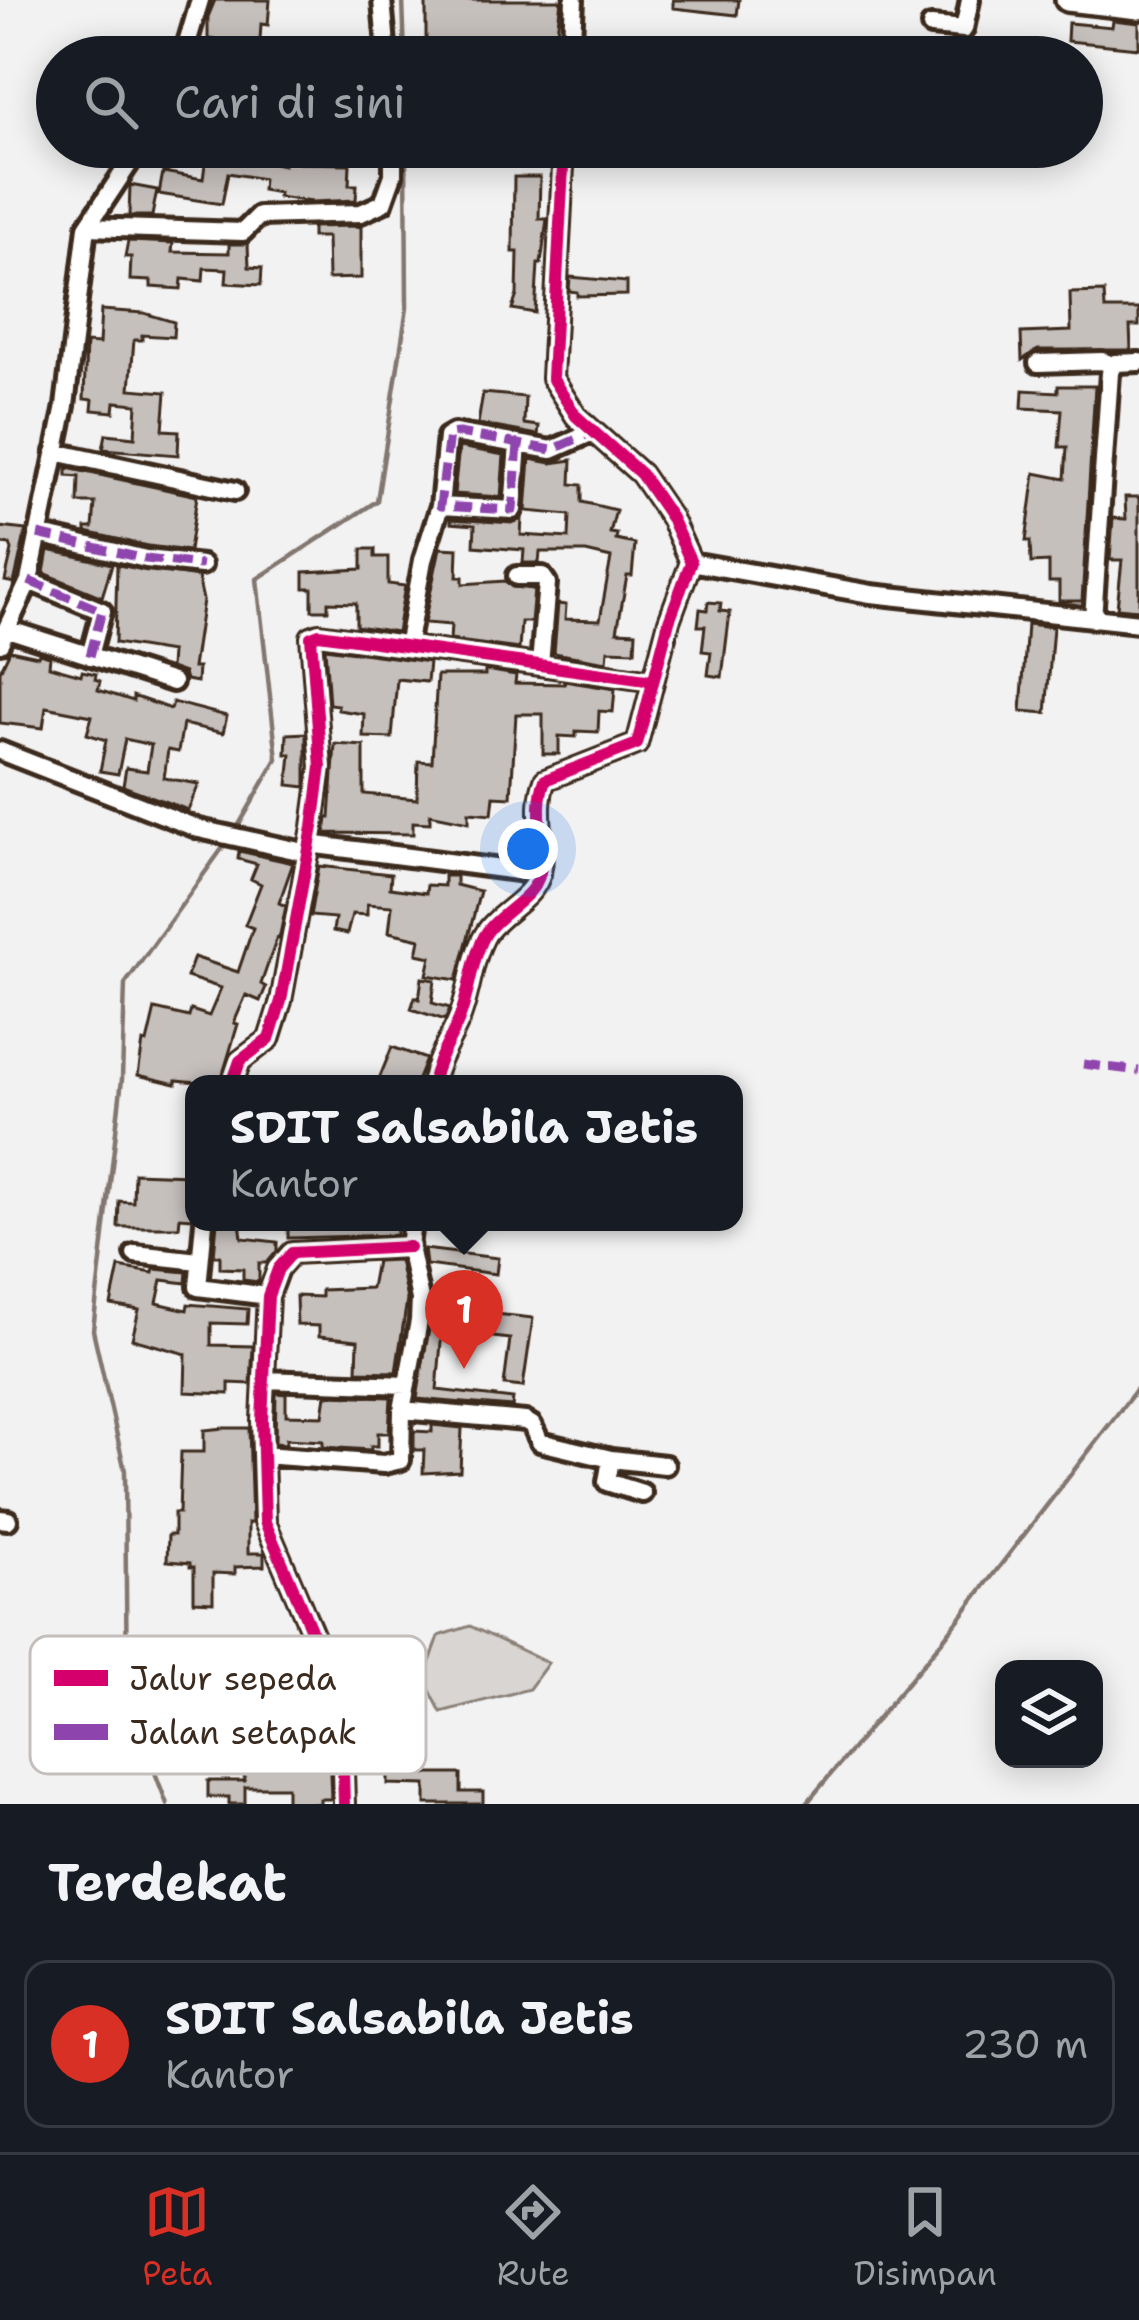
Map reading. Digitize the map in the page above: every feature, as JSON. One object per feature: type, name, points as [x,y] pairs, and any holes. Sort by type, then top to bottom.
[{"type":"main road","points":[[1067,0],[1139,8]]},
{"type":"street","points":[[189,36],[200,0]]},
{"type":"street","points":[[382,0],[385,36]]},
{"type":"street","points":[[572,36],[574,0]]},
{"type":"street","points":[[931,26],[964,29],[970,0]]},
{"type":"street","points":[[126,168],[87,227],[71,364],[29,581],[3,636],[173,682]]},
{"type":"street","points":[[87,227],[244,232],[259,216],[362,213],[383,203],[393,168]]},
{"type":"street","points":[[434,1075],[437,1058],[458,1023],[489,928],[531,890],[540,874],[538,797],[545,780],[637,744],[669,622],[692,562],[641,474],[584,437],[551,371],[563,168]]},
{"type":"street","points":[[1037,363],[1139,362]]},
{"type":"street","points":[[1093,619],[1112,365]]},
{"type":"street","points":[[407,647],[423,560],[440,506],[449,434],[552,450],[584,437]]},
{"type":"street","points":[[440,506],[513,510],[518,444]]},
{"type":"street","points":[[55,452],[235,491]]},
{"type":"street","points":[[38,534],[146,559],[202,565]]},
{"type":"street","points":[[692,562],[871,594],[1139,622]]},
{"type":"street","points":[[517,576],[542,576],[547,583],[540,665]]},
{"type":"street","points":[[29,581],[102,611],[90,656]]},
{"type":"street","points":[[235,1075],[240,1061],[265,1044],[275,1020],[308,848],[322,767],[311,637],[319,634],[653,681]]},
{"type":"street","points":[[0,751],[199,829],[308,848],[540,874]]},
{"type":"street","points":[[203,1231],[198,1287],[268,1296]]},
{"type":"street","points":[[263,1455],[397,1463],[403,1456],[402,1410],[419,1321],[411,1231]]},
{"type":"street","points":[[314,1636],[265,1522],[268,1296],[278,1269],[292,1253],[409,1247]]},
{"type":"street","points":[[135,1254],[199,1261]]},
{"type":"street","points":[[264,1380],[407,1385]]},
{"type":"street","points":[[402,1410],[525,1421],[540,1442],[665,1466]]},
{"type":"street","points":[[611,1459],[608,1482],[642,1493]]},
{"type":"street","points":[[343,1774],[344,1804]]},
{"type":"shaded area","points":[[470,1626],[548,1663],[529,1689],[441,1712],[426,1683],[439,1636]]},
{"type":"building","points":[[215,0],[270,0],[268,25],[261,24],[260,36],[208,36],[208,17]]},
{"type":"building","points":[[426,0],[561,0],[556,36],[426,36]]},
{"type":"building","points":[[673,0],[739,0],[737,15],[673,8]]},
{"type":"building","points":[[1113,20],[1139,23],[1139,48],[1103,44],[1103,36],[1067,36],[1068,23],[1112,27]]},
{"type":"building","points":[[205,168],[350,168],[349,185],[357,185],[356,200],[312,202],[278,197],[279,193],[262,190],[263,179],[228,173],[222,204],[159,194],[163,172],[203,179]]},
{"type":"building","points":[[514,177],[540,177],[539,219],[547,219],[535,313],[512,309],[518,252],[513,252]]},
{"type":"building","points":[[130,185],[157,190],[152,216],[129,216]]},
{"type":"building","points":[[312,227],[361,227],[361,278],[328,279],[327,237],[312,237]]},
{"type":"building","points":[[128,241],[173,243],[172,252],[229,253],[229,244],[248,244],[249,267],[262,268],[261,285],[226,283],[227,269],[204,268],[203,281],[182,279],[181,289],[151,287],[151,281],[130,280],[131,257],[125,257]]},
{"type":"building","points":[[570,277],[627,282],[627,295],[577,296],[569,291]]},
{"type":"building","points":[[1104,292],[1105,309],[1139,309],[1139,326],[1130,326],[1131,350],[1038,350],[1022,360],[1021,333],[1071,331],[1070,293]]},
{"type":"building","points":[[101,310],[144,313],[174,322],[173,337],[142,335],[142,340],[134,340],[130,389],[166,392],[163,430],[179,431],[178,455],[103,449],[106,434],[135,437],[137,404],[115,402],[114,412],[92,410],[93,400],[84,399],[86,343],[99,344]]},
{"type":"building","points":[[1058,386],[1095,386],[1082,601],[1059,601],[1059,582],[1049,582],[1049,562],[1031,563],[1030,541],[1026,541],[1035,473],[1065,479],[1067,447],[1059,447],[1062,410],[1022,408],[1023,390],[1058,392]]},
{"type":"building","points":[[483,393],[525,397],[524,424],[539,426],[538,435],[478,424]]},
{"type":"building","points":[[459,447],[504,455],[501,497],[454,494]]},
{"type":"building","points":[[530,459],[572,460],[571,484],[582,485],[582,502],[616,510],[610,533],[617,534],[616,540],[635,544],[617,631],[636,632],[635,651],[608,650],[607,662],[554,653],[558,604],[566,605],[565,619],[600,620],[611,558],[586,552],[540,552],[539,563],[523,563],[524,550],[474,546],[475,525],[451,523],[451,519],[512,523],[522,519],[521,535],[569,538],[570,515],[526,511]]},
{"type":"building","points":[[67,468],[197,496],[189,551],[86,532],[93,528],[95,503],[78,503],[79,477],[67,476]]},
{"type":"building","points":[[1125,497],[1139,497],[1139,610],[1117,608],[1122,560],[1110,560],[1113,518],[1126,519]]},
{"type":"building","points":[[0,527],[26,530],[14,583],[5,581],[12,550],[0,544]]},
{"type":"building","points":[[440,548],[458,549],[457,577],[463,577],[463,584],[505,581],[512,587],[534,589],[531,622],[521,622],[519,649],[450,640],[451,625],[424,623]]},
{"type":"building","points":[[362,549],[375,549],[375,557],[388,557],[388,584],[405,586],[397,632],[356,626],[356,603],[328,602],[328,610],[312,610],[312,588],[304,588],[304,572],[362,569]]},
{"type":"building","points":[[48,550],[112,564],[102,597],[44,573]]},
{"type":"building","points":[[117,565],[198,577],[203,600],[193,668],[198,668],[197,682],[170,668],[171,652],[115,643]]},
{"type":"building","points":[[708,602],[721,603],[720,611],[730,612],[722,677],[708,675],[711,652],[702,651],[705,626],[698,626],[700,609],[707,610]]},
{"type":"building","points":[[1027,624],[1053,627],[1046,713],[1021,711]]},
{"type":"building","points":[[325,648],[429,662],[427,682],[397,679],[392,738],[363,737],[364,714],[329,704]]},
{"type":"building","points":[[10,650],[50,656],[49,666],[81,675],[82,671],[96,674],[98,690],[133,701],[133,696],[171,709],[173,702],[227,716],[223,733],[183,724],[178,752],[168,750],[164,778],[199,784],[188,810],[123,786],[126,768],[147,771],[151,745],[125,739],[118,774],[100,771],[106,740],[87,734],[92,716],[46,707],[43,728],[0,723],[0,671]]},
{"type":"building","points":[[485,670],[516,675],[515,683],[564,681],[615,689],[613,712],[599,711],[598,732],[559,736],[559,754],[543,754],[543,714],[516,714],[511,797],[494,796],[492,814],[469,812],[469,822],[430,814],[430,823],[413,822],[413,834],[325,833],[335,744],[364,746],[364,794],[417,799],[418,761],[432,762],[437,675],[485,675]]},
{"type":"building","points":[[306,733],[306,787],[288,785],[291,754],[286,754],[287,734]]},
{"type":"building","points":[[239,851],[293,863],[279,903],[286,906],[260,1001],[246,995],[234,1023],[238,1024],[223,1075],[185,1075],[185,1081],[176,1080],[176,1084],[138,1075],[155,1009],[189,1017],[191,1010],[209,1016],[221,988],[187,977],[194,957],[238,972],[253,928],[245,925],[261,884],[251,879],[257,864],[238,859]]},
{"type":"building","points":[[319,866],[391,874],[390,888],[426,893],[427,885],[444,886],[444,876],[456,876],[456,885],[480,891],[457,980],[427,975],[431,957],[417,954],[420,939],[389,932],[392,906],[367,904],[367,915],[352,914],[347,934],[333,931],[335,918],[310,916]]},
{"type":"building","points":[[422,978],[435,980],[432,1003],[450,1008],[445,1020],[411,1009],[415,997],[419,999]]},
{"type":"building","points":[[392,1047],[426,1059],[420,1075],[381,1075]]},
{"type":"building","points":[[134,1173],[185,1175],[185,1217],[180,1217],[179,1227],[118,1227],[119,1201],[133,1202]]},
{"type":"building","points":[[216,1231],[241,1231],[242,1238],[277,1242],[277,1251],[267,1263],[259,1263],[259,1282],[243,1280],[243,1269],[220,1268],[220,1256],[214,1256]]},
{"type":"building","points":[[288,1231],[396,1231],[396,1235],[288,1238]]},
{"type":"building","points":[[424,1249],[498,1258],[496,1274],[426,1265]]},
{"type":"building","points":[[399,1260],[407,1300],[396,1372],[357,1371],[358,1340],[319,1336],[319,1326],[297,1325],[296,1296],[321,1297],[321,1290],[371,1288],[376,1261]]},
{"type":"building","points":[[119,1267],[187,1272],[186,1283],[162,1280],[157,1303],[187,1310],[188,1304],[248,1309],[247,1324],[211,1323],[211,1345],[253,1346],[251,1384],[229,1383],[229,1394],[185,1392],[186,1354],[132,1339],[139,1310],[111,1305]]},
{"type":"building","points":[[432,1307],[533,1318],[523,1387],[504,1385],[510,1339],[442,1331],[437,1390],[513,1399],[512,1407],[417,1399]]},
{"type":"building","points":[[276,1393],[286,1394],[286,1415],[323,1416],[326,1395],[391,1397],[389,1433],[378,1433],[378,1446],[371,1450],[323,1447],[323,1441],[275,1443]]},
{"type":"building","points":[[432,1425],[462,1428],[460,1471],[423,1473],[424,1450],[414,1450],[414,1431],[432,1432]]},
{"type":"building","points":[[249,1428],[252,1523],[248,1523],[248,1553],[264,1553],[264,1566],[235,1567],[235,1574],[213,1573],[213,1602],[194,1601],[194,1567],[167,1561],[168,1535],[174,1535],[174,1513],[179,1513],[181,1452],[204,1452],[204,1430]]},
{"type":"building","points":[[244,1774],[330,1774],[331,1799],[320,1799],[320,1804],[287,1804],[287,1787],[245,1787],[245,1804],[229,1804],[229,1797],[208,1797],[208,1781],[244,1781]]},
{"type":"building","points":[[388,1774],[461,1774],[461,1792],[483,1792],[483,1804],[426,1804],[426,1785],[388,1784]]},
{"type":"waterway","points":[[403,0],[404,36]]},
{"type":"waterway","points":[[236,830],[277,759],[257,579],[377,501],[407,308],[406,168]]},
{"type":"waterway","points":[[126,1636],[125,1471],[93,1330],[122,1079],[125,984],[229,839]]},
{"type":"waterway","points":[[806,1804],[942,1641],[1139,1386]]},
{"type":"waterway","points":[[156,1774],[167,1804]]},
{"type":"marked path","points":[[518,444],[513,510],[440,506],[449,434],[459,433],[552,450],[593,432]]},
{"type":"marked path","points":[[38,534],[146,559],[202,565]]},
{"type":"marked path","points":[[29,581],[102,611],[90,656]]},
{"type":"marked path","points":[[1083,1064],[1139,1071]]},
{"type":"cycle path","points":[[435,1075],[461,1013],[485,935],[531,891],[540,873],[540,803],[545,780],[637,744],[669,621],[691,562],[671,518],[641,474],[576,416],[552,378],[563,168]]},
{"type":"cycle path","points":[[235,1075],[240,1061],[269,1039],[281,1001],[313,827],[321,767],[311,637],[319,634],[653,681]]},
{"type":"cycle path","points":[[314,1636],[265,1522],[262,1420],[268,1296],[278,1269],[292,1253],[409,1247]]},
{"type":"cycle path","points":[[343,1774],[344,1804]]},
{"type":"place","name":"SDIT Salsabila Jetis","points":[[464,1369]]}]
